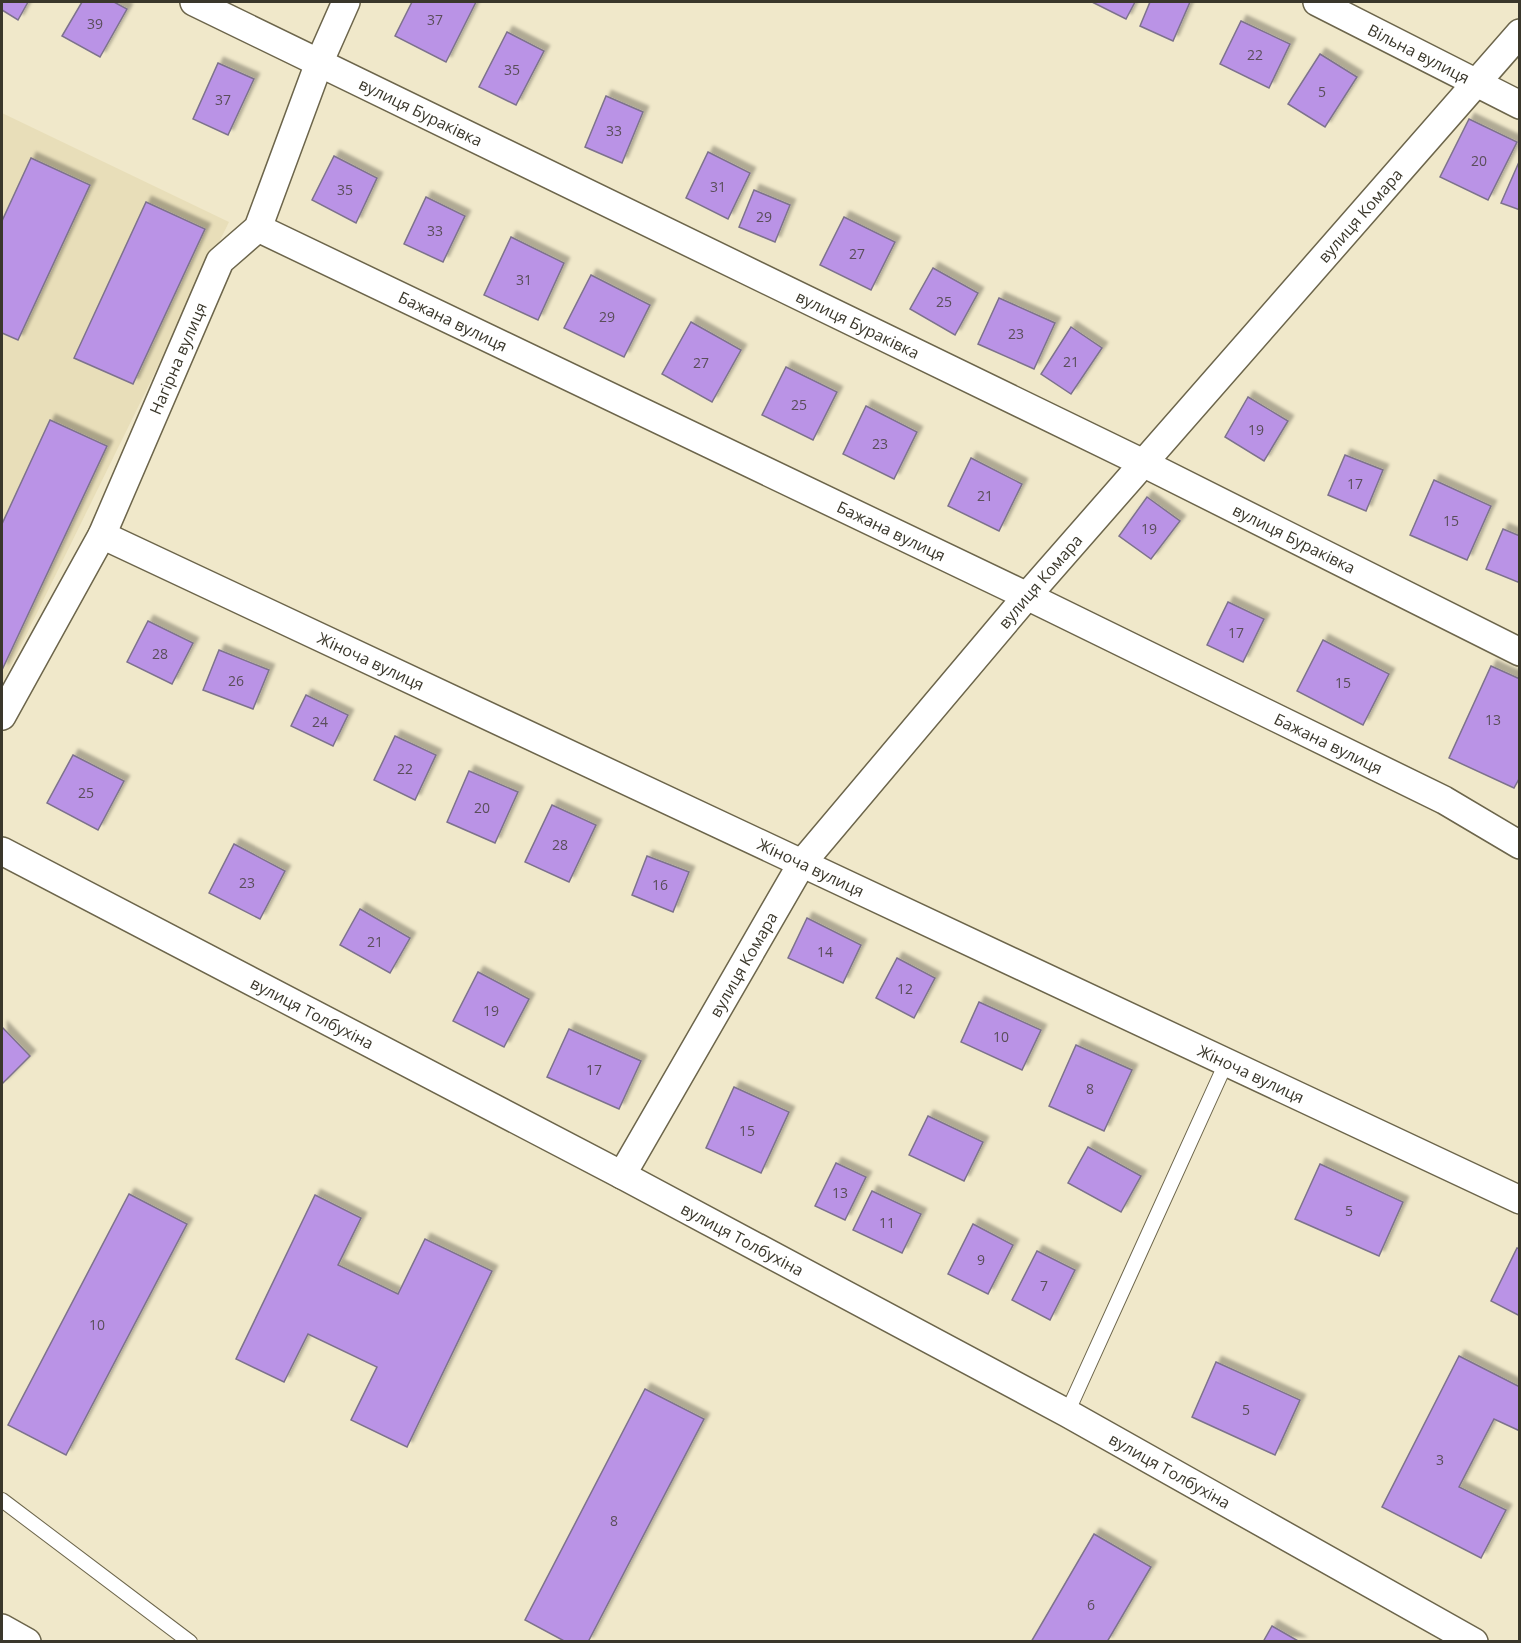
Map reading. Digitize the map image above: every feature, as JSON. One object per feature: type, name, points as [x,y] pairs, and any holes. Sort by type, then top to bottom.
[{"type":"street","name":"вулиця Бураківка","points":[[194,2],[1143,464],[1520,652]]},
{"type":"street","name":"Нагірна вулиця","points":[[2,716],[102,535],[219,261],[258,228],[319,63],[346,2]]},
{"type":"street","name":"Вільна вулиця","points":[[1317,2],[1520,105]]},
{"type":"street","name":"вулиця Комара","points":[[622,1175],[802,863],[1027,596],[1520,33]]},
{"type":"street","name":"Бажана вулиця","points":[[258,228],[1027,596],[1444,800],[1520,845]]},
{"type":"street","name":"Жіноча вулиця","points":[[102,535],[1520,1200]]},
{"type":"street","name":"вулиця Толбухіна","points":[[2,851],[622,1175],[1067,1413],[1474,1641]]},
{"type":"street","points":[[2,1628],[27,1641]]},
{"type":"lane","points":[[1067,1413],[1226,1063]]},
{"type":"lane","points":[[2,1500],[190,1641]]},
{"type":"shaded area","points":[[2,113],[229,222],[2,684]]},
{"type":"building","points":[[2,2],[28,2],[18,20],[2,10]]},
{"type":"building","points":[[82,2],[114,2],[127,9],[100,57],[62,36]]},
{"type":"building","points":[[412,2],[476,2],[446,62],[395,36]]},
{"type":"building","points":[[1092,2],[1135,2],[1126,19]]},
{"type":"building","points":[[1150,2],[1190,2],[1173,41],[1140,26]]},
{"type":"building","points":[[1241,21],[1290,44],[1269,88],[1220,64]]},
{"type":"building","points":[[507,32],[544,51],[516,105],[479,87]]},
{"type":"building","points":[[1320,54],[1357,77],[1325,127],[1288,104]]},
{"type":"building","points":[[218,63],[254,79],[228,135],[193,119]]},
{"type":"building","points":[[606,96],[643,112],[622,163],[585,147]]},
{"type":"building","points":[[1469,119],[1517,142],[1488,200],[1440,177]]},
{"type":"building","points":[[708,152],[750,173],[728,219],[686,198]]},
{"type":"building","points":[[334,156],[377,178],[356,223],[312,200]]},
{"type":"building","points":[[31,158],[90,185],[18,340],[2,333],[2,221]]},
{"type":"building","points":[[1520,162],[1520,210],[1501,203]]},
{"type":"building","points":[[754,190],[790,205],[775,242],[739,227]]},
{"type":"building","points":[[426,197],[465,216],[443,262],[404,244]]},
{"type":"building","points":[[146,202],[205,229],[133,384],[74,358]]},
{"type":"building","points":[[844,217],[895,242],[871,290],[820,265]]},
{"type":"building","points":[[511,237],[564,263],[538,320],[484,295]]},
{"type":"building","points":[[933,268],[978,293],[955,335],[910,309]]},
{"type":"building","points":[[591,275],[650,305],[624,357],[564,328]]},
{"type":"building","points":[[999,298],[1055,323],[1034,369],[978,344]]},
{"type":"building","points":[[691,322],[741,350],[712,402],[662,374]]},
{"type":"building","points":[[1071,327],[1102,348],[1071,394],[1041,374]]},
{"type":"building","points":[[786,367],[837,392],[813,440],[762,415]]},
{"type":"building","points":[[1248,397],[1288,421],[1264,461],[1225,437]]},
{"type":"building","points":[[866,406],[917,432],[894,479],[843,454]]},
{"type":"building","points":[[50,420],[107,446],[2,670],[2,524]]},
{"type":"building","points":[[1345,455],[1383,470],[1366,511],[1328,495]]},
{"type":"building","points":[[971,458],[1022,484],[999,531],[948,506]]},
{"type":"building","points":[[1434,480],[1491,506],[1467,560],[1410,535]]},
{"type":"building","points":[[1147,497],[1180,521],[1151,559],[1119,536]]},
{"type":"building","points":[[1503,529],[1520,536],[1520,583],[1486,569]]},
{"type":"building","points":[[1228,602],[1264,619],[1243,662],[1207,645]]},
{"type":"building","points":[[148,621],[193,643],[172,684],[127,662]]},
{"type":"building","points":[[1323,640],[1389,674],[1363,725],[1297,691]]},
{"type":"building","points":[[219,650],[269,670],[253,709],[203,690]]},
{"type":"building","points":[[1491,666],[1520,679],[1520,777],[1514,788],[1449,758]]},
{"type":"building","points":[[306,695],[348,715],[333,746],[291,726]]},
{"type":"building","points":[[395,736],[436,755],[415,800],[374,780]]},
{"type":"building","points":[[73,755],[124,781],[98,830],[47,803]]},
{"type":"building","points":[[469,771],[518,792],[495,843],[447,822]]},
{"type":"building","points":[[552,805],[596,825],[569,882],[525,862]]},
{"type":"building","points":[[234,844],[285,871],[260,919],[209,893]]},
{"type":"building","points":[[647,856],[689,872],[673,912],[632,895]]},
{"type":"building","points":[[360,909],[410,938],[390,973],[340,945]]},
{"type":"building","points":[[807,918],[861,945],[843,983],[788,958]]},
{"type":"building","points":[[897,958],[935,978],[914,1018],[876,998]]},
{"type":"building","points":[[478,972],[529,999],[504,1047],[453,1021]]},
{"type":"building","points":[[979,1002],[1041,1030],[1022,1070],[961,1042]]},
{"type":"building","points":[[2,1027],[30,1056],[2,1084]]},
{"type":"building","points":[[569,1029],[641,1061],[619,1109],[547,1077]]},
{"type":"building","points":[[1076,1045],[1132,1070],[1104,1131],[1049,1106]]},
{"type":"building","points":[[734,1087],[789,1112],[761,1173],[706,1148]]},
{"type":"building","points":[[928,1116],[983,1142],[964,1181],[909,1155]]},
{"type":"building","points":[[1088,1147],[1141,1176],[1121,1212],[1068,1183]]},
{"type":"building","points":[[836,1163],[866,1177],[845,1220],[815,1206]]},
{"type":"building","points":[[1320,1164],[1403,1202],[1379,1256],[1295,1219]]},
{"type":"building","points":[[872,1191],[921,1214],[902,1253],[853,1230]]},
{"type":"building","points":[[129,1194],[187,1224],[66,1455],[8,1425]]},
{"type":"building","points":[[315,1195],[361,1218],[338,1265],[398,1294],[425,1239],[492,1271],[407,1447],[351,1420],[377,1367],[308,1334],[284,1382],[236,1359]]},
{"type":"building","points":[[973,1224],[1013,1245],[988,1294],[948,1274]]},
{"type":"building","points":[[1517,1248],[1520,1249],[1520,1316],[1491,1301]]},
{"type":"building","points":[[1037,1251],[1075,1270],[1050,1320],[1012,1300]]},
{"type":"building","points":[[1459,1356],[1520,1387],[1520,1431],[1494,1419],[1459,1487],[1506,1510],[1481,1558],[1382,1507]]},
{"type":"building","points":[[1216,1362],[1300,1400],[1275,1455],[1192,1417]]},
{"type":"building","points":[[645,1389],[704,1419],[588,1642],[566,1642],[525,1620]]},
{"type":"building","points":[[1094,1534],[1151,1567],[1107,1642],[1031,1642]]},
{"type":"building","points":[[1272,1626],[1300,1642],[1263,1642]]}]
